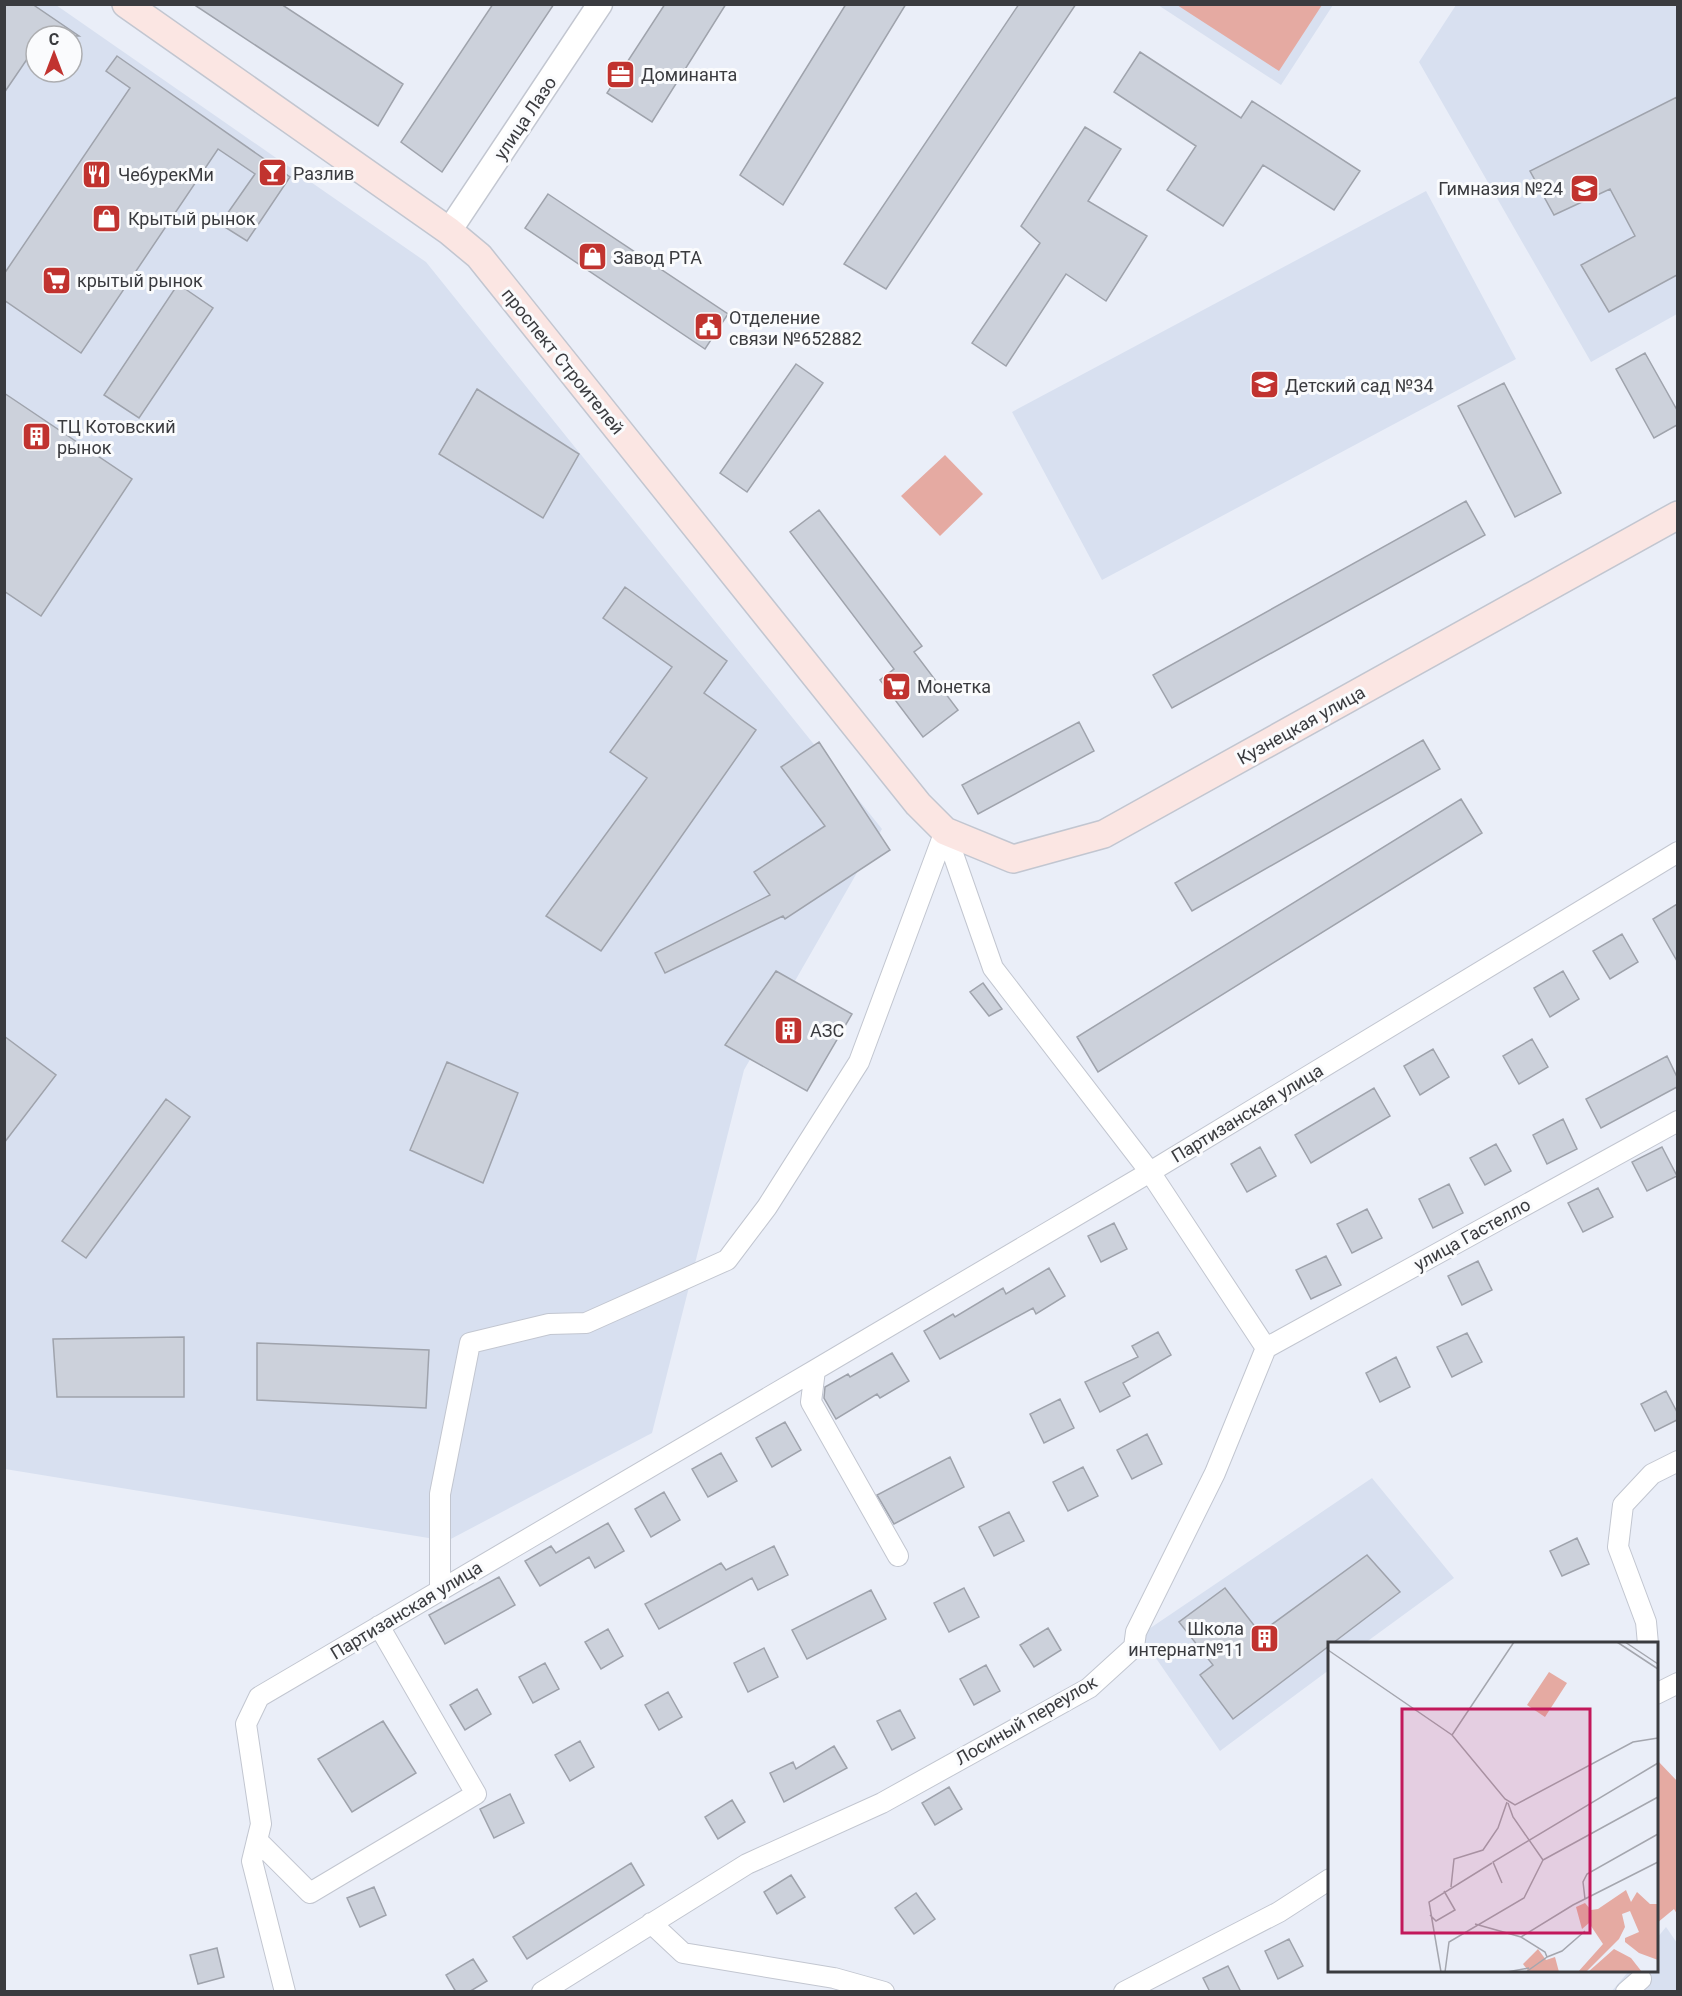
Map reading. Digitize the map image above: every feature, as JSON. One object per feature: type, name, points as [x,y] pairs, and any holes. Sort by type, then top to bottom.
[{"type":"main road","name":"проспект Строителей","points":[[126,4],[449,231],[479,256],[918,804]]},
{"type":"main road","name":"Кузнецкая улица","points":[[918,804],[945,831],[1013,858],[1104,834],[1677,515]]},
{"type":"street","name":"улица Лазо","points":[[449,231],[600,4]]},
{"type":"street","points":[[945,831],[993,968],[1150,1172],[1266,1348]]},
{"type":"street","points":[[440,1590],[440,1494],[470,1343],[549,1324],[586,1323],[727,1260],[767,1207],[859,1062],[945,831]]},
{"type":"street","name":"Партизанская улица","points":[[285,1992],[252,1861],[261,1824],[246,1724],[259,1697],[1150,1172],[1677,852]]},
{"type":"street","name":"улица Гастелло","points":[[1266,1348],[1677,1121]]},
{"type":"street","name":"Лосиный переулок","points":[[542,1992],[747,1864],[882,1803],[1089,1688],[1134,1647],[1136,1632],[1215,1473],[1266,1348]]},
{"type":"street","points":[[815,1370],[812,1402],[898,1556]]},
{"type":"street","points":[[1648,1642],[1646,1622],[1618,1547],[1623,1505],[1652,1474],[1677,1461]]},
{"type":"street","points":[[257,1840],[310,1893],[476,1794],[379,1626]]},
{"type":"street","points":[[1658,1693],[1677,1683]]},
{"type":"street","points":[[1124,1992],[1279,1912],[1328,1880]]},
{"type":"street","points":[[651,1923],[683,1953],[834,1978],[884,1992]]},
{"type":"shaded area","points":[[4,5],[56,5],[83,24],[24,24],[24,84],[84,84],[84,24],[426,262],[882,829],[744,1070],[652,1433],[447,1541],[5,1469]]},
{"type":"shaded area","points":[[1158,5],[1333,5],[1281,85]]},
{"type":"shaded area","points":[[1177,5],[1322,5],[1279,71]]},
{"type":"shaded area","name":"Гимназия №24","points":[[1456,5],[1677,5],[1677,314],[1591,362],[1419,62]]},
{"type":"shaded area","name":"Детский сад №34","points":[[1426,191],[1516,359],[1102,580],[1012,412]]},
{"type":"shaded area","points":[[945,455],[983,494],[940,536],[901,496]]},
{"type":"shaded area","points":[[1372,1478],[1454,1578],[1366,1642],[1328,1642],[1328,1671],[1220,1751],[1140,1635]]},
{"type":"shaded area","points":[[1658,1761],[1678,1782],[1677,1914],[1674,1909],[1658,1922]]},
{"type":"shaded area","points":[[1666,1927],[1677,1943],[1677,1991],[1611,1992],[1628,1972],[1658,1972],[1658,1937]]},
{"type":"building","points":[[4,4],[32,4],[61,24],[24,24],[24,64],[4,93]]},
{"type":"building","points":[[193,4],[281,4],[403,84],[378,126]]},
{"type":"building","points":[[493,4],[554,4],[442,172],[401,142]]},
{"type":"building","points":[[665,4],[726,4],[652,122],[607,93]]},
{"type":"building","points":[[846,4],[906,4],[783,205],[740,175]]},
{"type":"building","points":[[1019,4],[1076,4],[886,289],[844,264]]},
{"type":"building","points":[[1140,52],[1241,118],[1252,101],[1360,171],[1334,210],[1263,165],[1223,226],[1167,190],[1196,146],[1114,92]]},
{"type":"building","name":"Крытый рынок","points":[[117,56],[290,177],[247,241],[220,224],[255,174],[218,149],[81,353],[4,300],[4,274],[130,88],[106,71]]},
{"type":"building","points":[[1677,97],[1677,275],[1609,312],[1581,265],[1635,236],[1610,189],[1554,215],[1530,171]]},
{"type":"building","points":[[1085,127],[1121,149],[1088,201],[1147,236],[1106,301],[1066,274],[1006,366],[972,343],[1040,243],[1021,226]]},
{"type":"building","points":[[548,194],[728,314],[705,349],[525,228]]},
{"type":"building","points":[[178,284],[213,308],[139,418],[104,395]]},
{"type":"building","points":[[1645,353],[1677,410],[1677,425],[1654,438],[1616,369]]},
{"type":"building","points":[[796,364],[823,383],[747,492],[720,473]]},
{"type":"building","points":[[1504,383],[1561,493],[1515,517],[1458,406]]},
{"type":"building","points":[[477,389],[579,454],[543,518],[439,454]]},
{"type":"building","name":"ТЦ Котовский рынок","points":[[4,393],[132,479],[41,616],[4,591]]},
{"type":"building","points":[[1466,501],[1485,535],[1172,708],[1153,675]]},
{"type":"building","points":[[819,510],[922,646],[914,652],[958,710],[923,737],[880,680],[894,669],[790,532]]},
{"type":"building","points":[[625,587],[727,661],[704,693],[756,730],[601,951],[546,916],[647,778],[610,752],[672,667],[603,618]]},
{"type":"building","points":[[1079,722],[1094,751],[978,814],[962,785]]},
{"type":"building","points":[[1423,740],[1440,769],[1192,911],[1175,883]]},
{"type":"building","points":[[819,742],[890,850],[785,919],[783,916],[665,973],[655,953],[770,895],[754,872],[825,826],[781,767]]},
{"type":"building","points":[[1461,799],[1482,833],[1098,1072],[1077,1037]]},
{"type":"building","points":[[1677,904],[1677,961],[1653,919]]},
{"type":"building","points":[[1622,934],[1638,962],[1610,979],[1593,951]]},
{"type":"building","name":"АЗС","points":[[776,971],[852,1014],[807,1091],[725,1045]]},
{"type":"building","points":[[1563,971],[1579,999],[1550,1017],[1534,988]]},
{"type":"building","points":[[983,983],[1002,1009],[989,1016],[970,992]]},
{"type":"building","points":[[4,1036],[56,1075],[4,1143]]},
{"type":"building","points":[[1532,1039],[1548,1067],[1519,1084],[1503,1056]]},
{"type":"building","points":[[1433,1049],[1449,1077],[1420,1095],[1404,1066]]},
{"type":"building","points":[[1667,1056],[1677,1077],[1677,1087],[1601,1128],[1586,1099]]},
{"type":"building","points":[[447,1062],[518,1093],[483,1183],[410,1150]]},
{"type":"building","points":[[1374,1088],[1390,1116],[1311,1163],[1295,1135]]},
{"type":"building","points":[[166,1099],[190,1117],[86,1258],[62,1241]]},
{"type":"building","points":[[1563,1119],[1577,1149],[1547,1164],[1533,1135]]},
{"type":"building","points":[[1496,1144],[1511,1171],[1485,1185],[1470,1158]]},
{"type":"building","points":[[1260,1147],[1276,1176],[1247,1192],[1231,1164]]},
{"type":"building","points":[[1662,1147],[1677,1176],[1647,1191],[1632,1162]]},
{"type":"building","points":[[1449,1184],[1463,1213],[1433,1228],[1419,1199]]},
{"type":"building","points":[[1598,1188],[1613,1217],[1583,1232],[1568,1203]]},
{"type":"building","points":[[1367,1209],[1382,1238],[1352,1253],[1337,1224]]},
{"type":"building","points":[[1114,1223],[1127,1249],[1101,1262],[1088,1236]]},
{"type":"building","points":[[1326,1256],[1341,1285],[1311,1299],[1296,1270]]},
{"type":"building","points":[[1478,1261],[1492,1290],[1462,1305],[1448,1276]]},
{"type":"building","points":[[1049,1268],[1065,1296],[1036,1314],[1033,1308],[940,1359],[924,1331],[953,1314],[955,1317],[1003,1288],[1006,1294]]},
{"type":"building","points":[[1158,1332],[1171,1355],[1123,1383],[1130,1396],[1100,1412],[1085,1382],[1138,1357],[1132,1346]]},
{"type":"building","points":[[1467,1333],[1482,1362],[1452,1377],[1437,1347]]},
{"type":"building","points":[[184,1337],[184,1397],[57,1397],[53,1339]]},
{"type":"building","points":[[257,1343],[429,1350],[426,1408],[257,1400]]},
{"type":"building","points":[[892,1353],[909,1381],[880,1398],[877,1394],[836,1419],[824,1398],[825,1387],[848,1374],[850,1377]]},
{"type":"building","points":[[1396,1357],[1410,1387],[1380,1402],[1366,1373]]},
{"type":"building","points":[[1666,1391],[1677,1412],[1677,1420],[1655,1431],[1641,1404]]},
{"type":"building","points":[[1060,1399],[1074,1428],[1044,1443],[1030,1414]]},
{"type":"building","points":[[785,1422],[801,1450],[772,1467],[756,1438]]},
{"type":"building","points":[[1147,1434],[1162,1464],[1132,1479],[1117,1450]]},
{"type":"building","points":[[721,1453],[737,1481],[708,1497],[692,1469]]},
{"type":"building","points":[[950,1457],[964,1487],[894,1524],[877,1495]]},
{"type":"building","points":[[1083,1467],[1098,1496],[1068,1511],[1053,1482]]},
{"type":"building","points":[[664,1492],[680,1520],[651,1537],[635,1509]]},
{"type":"building","points":[[1009,1512],[1024,1541],[994,1556],[979,1527]]},
{"type":"building","points":[[608,1523],[624,1551],[595,1568],[589,1557],[540,1586],[525,1561],[551,1546],[556,1553]]},
{"type":"building","points":[[1577,1538],[1589,1564],[1562,1576],[1550,1551]]},
{"type":"building","points":[[774,1546],[788,1575],[758,1590],[752,1578],[659,1629],[645,1604],[721,1563],[726,1570]]},
{"type":"building","name":"Школа интернат№11","points":[[1367,1555],[1400,1592],[1334,1642],[1328,1642],[1328,1647],[1233,1719],[1200,1675],[1213,1665],[1179,1622],[1225,1588],[1260,1633]]},
{"type":"building","points":[[499,1577],[515,1605],[445,1644],[429,1615]]},
{"type":"building","points":[[964,1588],[979,1617],[949,1632],[934,1603]]},
{"type":"building","points":[[871,1590],[886,1619],[807,1659],[792,1630]]},
{"type":"building","points":[[1048,1628],[1061,1650],[1034,1667],[1020,1645]]},
{"type":"building","points":[[608,1629],[623,1656],[601,1669],[585,1642]]},
{"type":"building","points":[[764,1648],[778,1677],[748,1692],[734,1663]]},
{"type":"building","points":[[545,1663],[559,1689],[533,1703],[519,1677]]},
{"type":"building","points":[[986,1665],[1000,1691],[974,1705],[960,1679]]},
{"type":"building","points":[[477,1689],[491,1714],[465,1730],[450,1705]]},
{"type":"building","points":[[668,1692],[682,1717],[659,1730],[645,1705]]},
{"type":"building","points":[[900,1710],[915,1738],[892,1750],[877,1721]]},
{"type":"building","points":[[383,1721],[416,1773],[352,1812],[318,1759]]},
{"type":"building","points":[[580,1741],[594,1767],[570,1781],[555,1755]]},
{"type":"building","points":[[834,1746],[847,1768],[784,1802],[770,1773],[793,1762],[796,1769]]},
{"type":"building","points":[[949,1787],[962,1809],[935,1825],[922,1803]]},
{"type":"building","points":[[510,1794],[524,1823],[494,1838],[480,1809]]},
{"type":"building","points":[[732,1800],[745,1822],[718,1839],[705,1817]]},
{"type":"building","points":[[631,1863],[644,1885],[527,1959],[513,1937]]},
{"type":"building","points":[[791,1875],[805,1897],[777,1914],[764,1892]]},
{"type":"building","points":[[374,1887],[386,1915],[360,1927],[347,1898]]},
{"type":"building","points":[[916,1893],[935,1919],[914,1934],[895,1908]]},
{"type":"building","points":[[1289,1939],[1303,1966],[1278,1979],[1265,1951]]},
{"type":"building","points":[[217,1948],[224,1977],[198,1984],[190,1955]]},
{"type":"building","points":[[473,1959],[487,1981],[469,1992],[456,1992],[446,1975]]},
{"type":"building","points":[[1228,1966],[1241,1992],[1210,1992],[1203,1978]]},
{"type":"place","name":"Доминанта","points":[[620,74]]},
{"type":"place","name":"Разлив","points":[[272,173]]},
{"type":"place","name":"ЧебурекМи","points":[[97,174]]},
{"type":"place","name":"Гимназия №24","points":[[1584,188]]},
{"type":"place","name":"Крытый рынок","points":[[107,218]]},
{"type":"place","name":"Завод РТА","points":[[592,257]]},
{"type":"place","name":"крытый рынок","points":[[56,280]]},
{"type":"place","name":"Отделение связи №652882","points":[[708,327]]},
{"type":"place","name":"Детский сад №34","points":[[1264,385]]},
{"type":"place","name":"ТЦ Котовский рынок","points":[[36,436]]},
{"type":"place","name":"Монетка","points":[[896,686]]},
{"type":"place","name":"АЗС","points":[[789,1030]]},
{"type":"place","name":"Школа интернат№11","points":[[1265,1638]]}]
